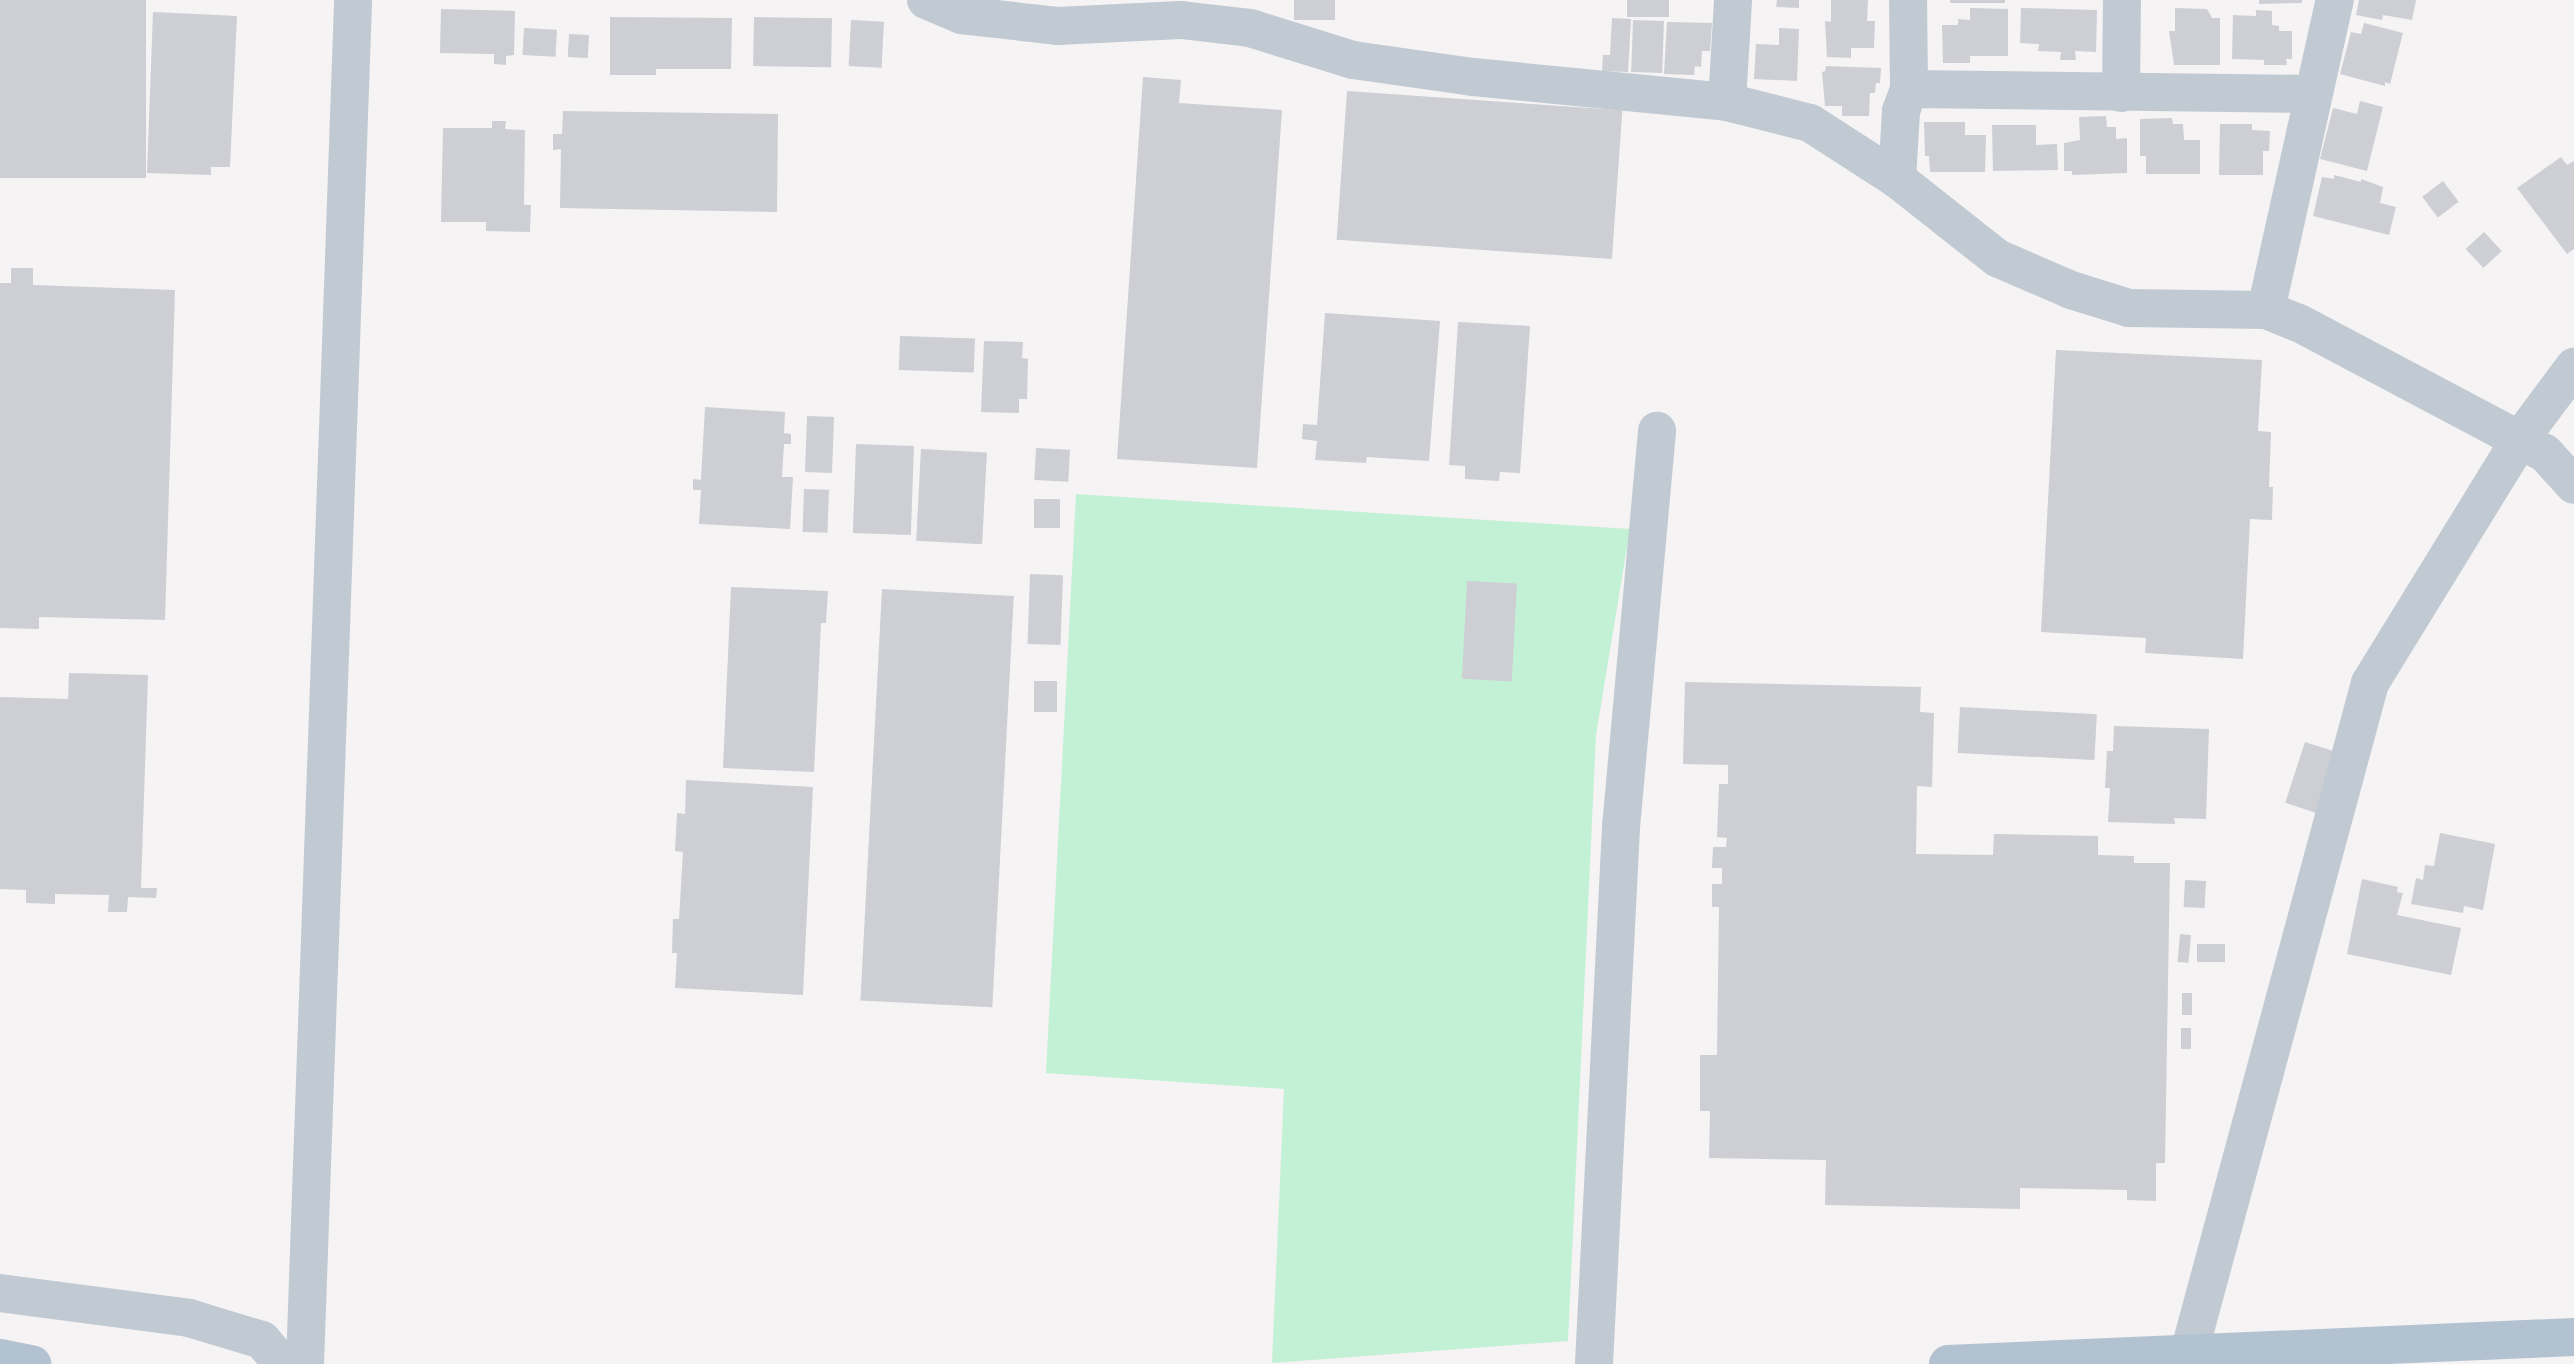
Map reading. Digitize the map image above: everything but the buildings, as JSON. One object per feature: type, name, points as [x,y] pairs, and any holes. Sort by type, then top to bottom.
[{"type":"main road","points":[[1948,1364],[2186,1360],[2574,1337]]},
{"type":"main road","points":[[0,1358],[32,1364]]},
{"type":"street","points":[[305,1364],[353,0]]},
{"type":"street","points":[[926,0],[961,15],[1057,26],[1181,20],[1250,28],[1353,60],[1473,76],[1727,102],[1810,123],[1897,179],[1997,258],[2071,290],[2129,308],[2266,310],[2299,323],[2518,442],[2544,453],[2574,485]]},
{"type":"street","points":[[1727,102],[1733,0]]},
{"type":"street","points":[[1897,179],[1901,111],[1909,89],[1908,0]]},
{"type":"street","points":[[2122,0],[2122,93]]},
{"type":"street","points":[[2266,310],[2334,0]]},
{"type":"street","points":[[1909,89],[2312,94]]},
{"type":"street","points":[[2186,1360],[2370,683],[2518,442],[2574,368]]},
{"type":"street","points":[[1594,1364],[1621,827],[1657,431]]},
{"type":"street","points":[[0,1293],[189,1318],[262,1340],[282,1364]]},
{"type":"green space","points":[[1076,494],[1630,529],[1596,735],[1568,1341],[1272,1363],[1284,1089],[1046,1073]]}]
